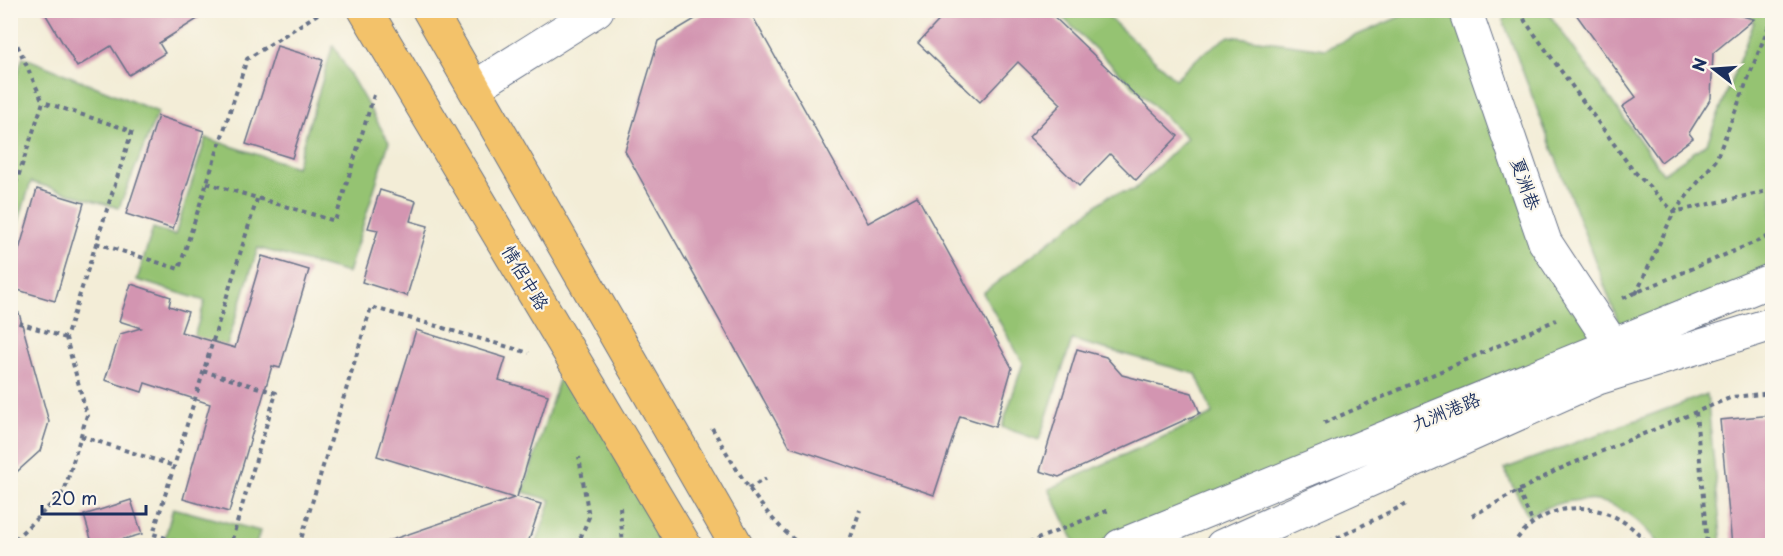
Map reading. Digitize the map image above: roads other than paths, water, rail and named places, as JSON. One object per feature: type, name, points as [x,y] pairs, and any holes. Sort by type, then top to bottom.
[{"type":"highway","name":"情侣中路","points":[[365,10],[685,546]]},
{"type":"highway","points":[[429,10],[737,546]]},
{"type":"street","points":[[475,87],[597,10]]},
{"type":"street","name":"夏洲巷","points":[[1465,10],[1545,242],[1612,344]]},
{"type":"street","name":"九洲港路","points":[[1120,546],[1773,280]]},
{"type":"street","name":"九洲港路","points":[[1222,546],[1598,378],[1773,324]]}]
